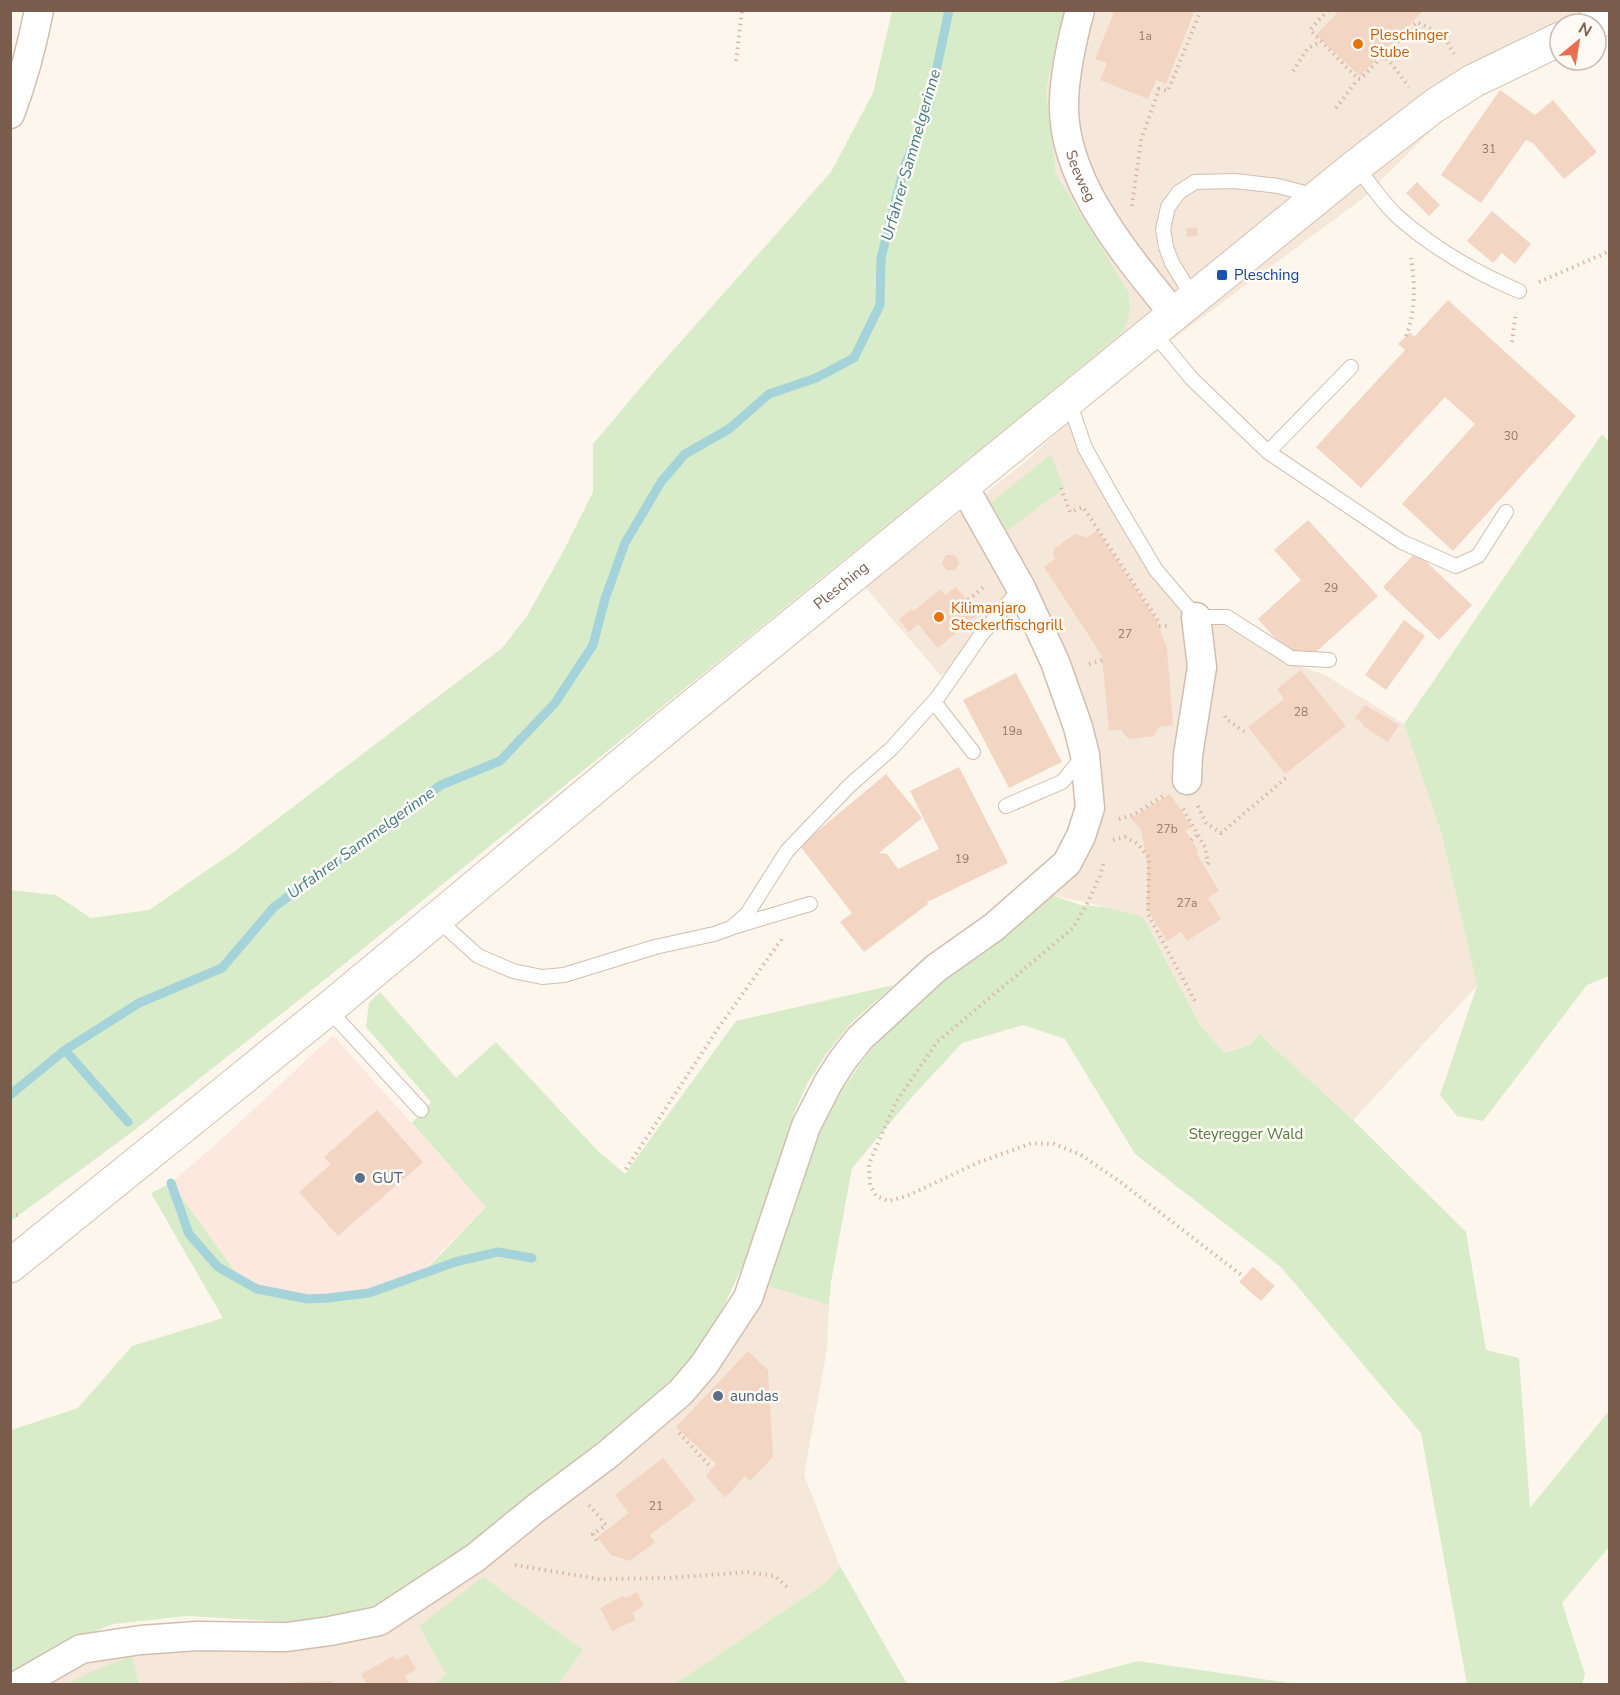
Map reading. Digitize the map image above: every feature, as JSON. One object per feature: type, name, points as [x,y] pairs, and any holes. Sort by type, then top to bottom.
[{"type":"main road","name":"Plesching","points":[[10,1266],[328,1010],[672,723],[1356,166],[1434,106],[1473,81],[1548,45]]},
{"type":"street","points":[[10,114],[27,65],[39,10]]},
{"type":"street","name":"Seeweg","points":[[1080,10],[1069,52],[1064,103],[1069,147],[1084,189],[1114,236],[1174,314]]},
{"type":"street","points":[[20,1684],[81,1649],[141,1640],[196,1636],[288,1637],[379,1621],[475,1558],[607,1455],[681,1392],[704,1365],[748,1298],[806,1126],[842,1060],[860,1038],[936,968],[994,927],[1067,863],[1081,836],[1090,808],[1085,755],[1078,727],[1055,662],[1021,588],[964,487]]},
{"type":"street","points":[[1179,786],[1188,755],[1202,667],[1196,617]]},
{"type":"lane","points":[[1356,166],[1396,215],[1440,249],[1482,275],[1519,291]]},
{"type":"lane","points":[[1318,197],[1278,186],[1235,181],[1195,182],[1179,192],[1168,207],[1163,229],[1172,263],[1174,314],[1192,379],[1268,452],[1402,542],[1456,566],[1478,556],[1506,512]]},
{"type":"lane","points":[[1268,452],[1351,368]]},
{"type":"lane","points":[[1069,401],[1085,448],[1156,570],[1196,617],[1227,617],[1291,658],[1329,660]]},
{"type":"lane","points":[[731,928],[747,914],[788,851],[849,786],[891,749],[934,702],[981,636],[1021,588]]},
{"type":"lane","points":[[934,702],[973,752]]},
{"type":"lane","points":[[1006,806],[1062,783],[1085,755]]},
{"type":"lane","points":[[437,919],[478,956],[513,971],[542,977],[564,975],[654,946],[714,934],[810,904]]},
{"type":"lane","points":[[328,1010],[421,1110]]},
{"type":"path","points":[[736,61],[742,10]]},
{"type":"path","points":[[1114,236],[1127,225],[1131,218],[1141,140],[1159,89],[1168,91],[1201,10]]},
{"type":"path","points":[[1328,10],[1310,30],[1358,79]]},
{"type":"path","points":[[1336,108],[1358,79],[1360,80],[1417,22],[1444,36],[1454,55]]},
{"type":"path","points":[[1293,71],[1308,48],[1321,42]]},
{"type":"path","points":[[1383,55],[1390,62]]},
{"type":"path","points":[[1406,336],[1412,320],[1415,283],[1409,249]]},
{"type":"path","points":[[1519,291],[1610,251]]},
{"type":"path","points":[[1061,488],[1070,512],[1083,507],[1159,622],[1157,623]]},
{"type":"path","points":[[1224,712],[1226,719],[1245,732]]},
{"type":"path","points":[[1132,815],[1179,786],[1206,823],[1221,833],[1286,778]]},
{"type":"path","points":[[1090,808],[1102,828],[1105,842],[1125,837],[1138,844],[1149,858],[1148,914],[1195,1001]]},
{"type":"path","points":[[1182,808],[1205,847],[1208,863],[1204,867]]},
{"type":"path","points":[[1191,840],[1199,834]]},
{"type":"path","points":[[1104,859],[1100,876],[1073,928],[937,1042],[896,1102],[869,1164],[870,1185],[876,1196],[889,1200],[907,1196],[976,1163],[1032,1143],[1054,1144],[1081,1155],[1119,1181],[1244,1277]]},
{"type":"path","points":[[626,1169],[719,1027],[781,940],[788,911]]},
{"type":"path","points":[[672,1426],[709,1465]]},
{"type":"path","points":[[588,1503],[606,1525],[593,1534],[597,1541]]},
{"type":"path","points":[[475,1558],[599,1579],[668,1578],[747,1572],[775,1576],[787,1587]]},
{"type":"shaded area","points":[[1064,11],[1609,11],[1548,12],[1548,36],[1504,81],[1441,121],[1362,199],[1080,408],[1085,449],[1184,604],[1224,622],[1286,661],[1325,675],[1404,724],[1442,835],[1477,986],[1353,1120],[1259,1034],[1250,1045],[1225,1053],[1200,1025],[1143,917],[1052,895],[1044,869],[1063,841],[1079,808],[1072,750],[1064,716],[1020,611],[941,676],[865,587],[1024,463],[1066,424],[1044,398],[1124,331],[1128,291],[1056,174],[1046,89]]},
{"type":"shaded area","points":[[333,1035],[486,1207],[419,1274],[369,1293],[304,1295],[257,1289],[243,1282],[171,1183]]},
{"type":"shaded area","points":[[755,1286],[768,1286],[829,1305],[827,1349],[804,1475],[840,1566],[827,1582],[674,1684],[558,1684],[582,1650],[446,1674],[435,1684],[20,1684],[81,1649],[287,1637],[624,1440]]},
{"type":"green space","points":[[892,11],[1064,11],[1046,89],[1056,174],[1128,291],[1128,321],[1124,331],[328,977],[128,1135],[11,1221],[11,890],[56,895],[91,918],[149,910],[235,851],[502,648],[527,616],[593,492],[593,444],[831,172],[873,93]]},
{"type":"green space","points":[[1602,434],[1610,442],[1609,976],[1587,985],[1483,1121],[1457,1116],[1440,1095],[1477,986],[1442,835],[1404,724]]},
{"type":"green space","points":[[1051,454],[1064,488],[1007,531],[991,503]]},
{"type":"green space","name":"Steyregger Wald","points":[[1052,895],[1080,905],[1107,907],[1143,917],[1200,1025],[1225,1053],[1250,1045],[1259,1034],[1353,1120],[1466,1232],[1486,1350],[1519,1358],[1530,1508],[1609,1411],[1609,1547],[1562,1603],[1585,1674],[1582,1684],[1467,1684],[1421,1433],[1281,1267],[1135,1154],[1065,1039],[1023,1025],[962,1043],[912,1097],[852,1168],[831,1282],[829,1305],[768,1286],[826,1112],[869,1052],[910,1009],[971,957]]},
{"type":"green space","points":[[894,985],[851,1023],[827,1053],[807,1084],[795,1111],[762,1225],[714,1327],[684,1369],[600,1443],[402,1596],[350,1618],[307,1623],[187,1616],[113,1624],[47,1651],[11,1678],[11,1430],[78,1408],[132,1346],[223,1318],[151,1193],[171,1183],[243,1282],[275,1294],[309,1299],[367,1293],[411,1279],[421,1273],[446,1249],[486,1207],[412,1123],[431,1102],[366,1027],[369,1003],[380,992],[456,1078],[496,1042],[597,1150],[625,1174],[736,1021]]},
{"type":"green space","points":[[840,1566],[907,1684],[674,1684],[827,1582]]},
{"type":"green space","points":[[483,1577],[583,1650],[558,1684],[435,1684],[446,1674],[419,1626]]},
{"type":"green space","points":[[132,1656],[139,1684],[65,1684],[100,1668]]},
{"type":"green space","points":[[1138,1661],[1296,1684],[1052,1684]]},
{"type":"building","points":[[1115,10],[1195,10],[1166,84],[1156,80],[1148,99],[1100,80],[1107,63],[1095,59]]},
{"type":"building","name":"Pleschinger Stube","points":[[1340,10],[1421,10],[1422,12],[1360,76],[1316,35]]},
{"type":"building","points":[[1500,90],[1535,115],[1553,100],[1597,152],[1564,179],[1533,143],[1526,140],[1481,203],[1441,175]]},
{"type":"building","points":[[1417,182],[1440,205],[1429,216],[1406,193]]},
{"type":"building","points":[[1492,211],[1531,244],[1515,264],[1502,253],[1493,263],[1467,241]]},
{"type":"building","points":[[1197,227],[1198,236],[1187,237],[1186,229]]},
{"type":"building","points":[[1448,300],[1576,416],[1453,551],[1402,504],[1475,424],[1445,397],[1361,488],[1316,447],[1405,350],[1398,344],[1410,332],[1414,337]]},
{"type":"building","points":[[1308,520],[1378,596],[1316,652],[1287,651],[1258,619],[1301,580],[1274,550]]},
{"type":"building","points":[[1097,530],[1156,619],[1167,648],[1173,725],[1159,727],[1154,736],[1129,739],[1122,730],[1109,730],[1102,656],[1044,567],[1055,559],[1053,555],[1055,548],[1075,534],[1086,538]]},
{"type":"building","points":[[1416,552],[1472,605],[1439,640],[1383,587]]},
{"type":"building","name":"Kilimanjaro Steckerlfischgrill","points":[[946,555],[955,555],[959,563],[955,570],[946,570],[942,563]]},
{"type":"building","name":"Kilimanjaro Steckerlfischgrill","points":[[956,587],[979,614],[938,648],[918,624],[909,632],[899,620],[912,609],[914,611],[940,589],[945,595]]},
{"type":"building","points":[[1404,620],[1425,636],[1386,690],[1365,675]]},
{"type":"building","points":[[1301,670],[1346,726],[1285,774],[1248,727],[1284,699],[1277,689]]},
{"type":"building","points":[[1016,673],[1062,762],[1009,788],[963,700]]},
{"type":"building","points":[[1365,705],[1399,725],[1388,742],[1355,718]]},
{"type":"building","points":[[959,767],[1008,863],[927,902],[928,904],[864,952],[840,922],[852,913],[800,846],[886,774],[922,818],[879,853],[887,854],[898,869],[939,849],[910,791]]},
{"type":"building","points":[[1170,794],[1192,827],[1185,831],[1198,850],[1196,852],[1219,891],[1208,898],[1221,919],[1187,941],[1181,932],[1167,941],[1147,908],[1147,861],[1141,830],[1131,818]]},
{"type":"building","name":"GUT","points":[[377,1110],[423,1162],[338,1236],[299,1192],[331,1164],[324,1157]]},
{"type":"building","points":[[1253,1267],[1275,1286],[1261,1301],[1239,1282]]},
{"type":"building","points":[[748,1351],[768,1370],[773,1457],[750,1481],[745,1476],[725,1498],[706,1476],[716,1464],[676,1427]]},
{"type":"building","points":[[663,1458],[696,1500],[650,1535],[655,1542],[630,1561],[611,1555],[597,1537],[629,1513],[615,1495]]},
{"type":"building","points":[[637,1592],[644,1606],[632,1613],[636,1620],[612,1631],[600,1608],[623,1596],[625,1598]]},
{"type":"building","points":[[408,1654],[416,1670],[404,1676],[409,1684],[367,1684],[361,1674],[394,1656],[396,1660]]},
{"type":"building","points":[[331,1681],[332,1684],[285,1684],[285,1683]]},
{"type":"waterway","name":"Urfahrer Sammelgerinne","points":[[10,1095],[65,1050],[139,1003],[222,968],[274,907],[441,785],[500,761],[555,703],[593,645],[605,599],[625,543],[661,482],[685,454],[729,429],[769,394],[816,378],[854,358],[880,305],[881,258],[904,168],[929,105],[949,10]]},
{"type":"waterway","points":[[65,1050],[128,1122]]},
{"type":"waterway","points":[[171,1183],[189,1234],[218,1267],[257,1289],[308,1299],[328,1298],[369,1293],[455,1262],[498,1252],[532,1258]]},
{"type":"place","name":"Pleschinger Stube","points":[[1358,44]]},
{"type":"place","name":"Plesching","points":[[1222,275]]},
{"type":"place","name":"Kilimanjaro Steckerlfischgrill","points":[[939,617]]},
{"type":"place","name":"GUT","points":[[360,1178]]},
{"type":"place","name":"aundas","points":[[718,1396]]}]
